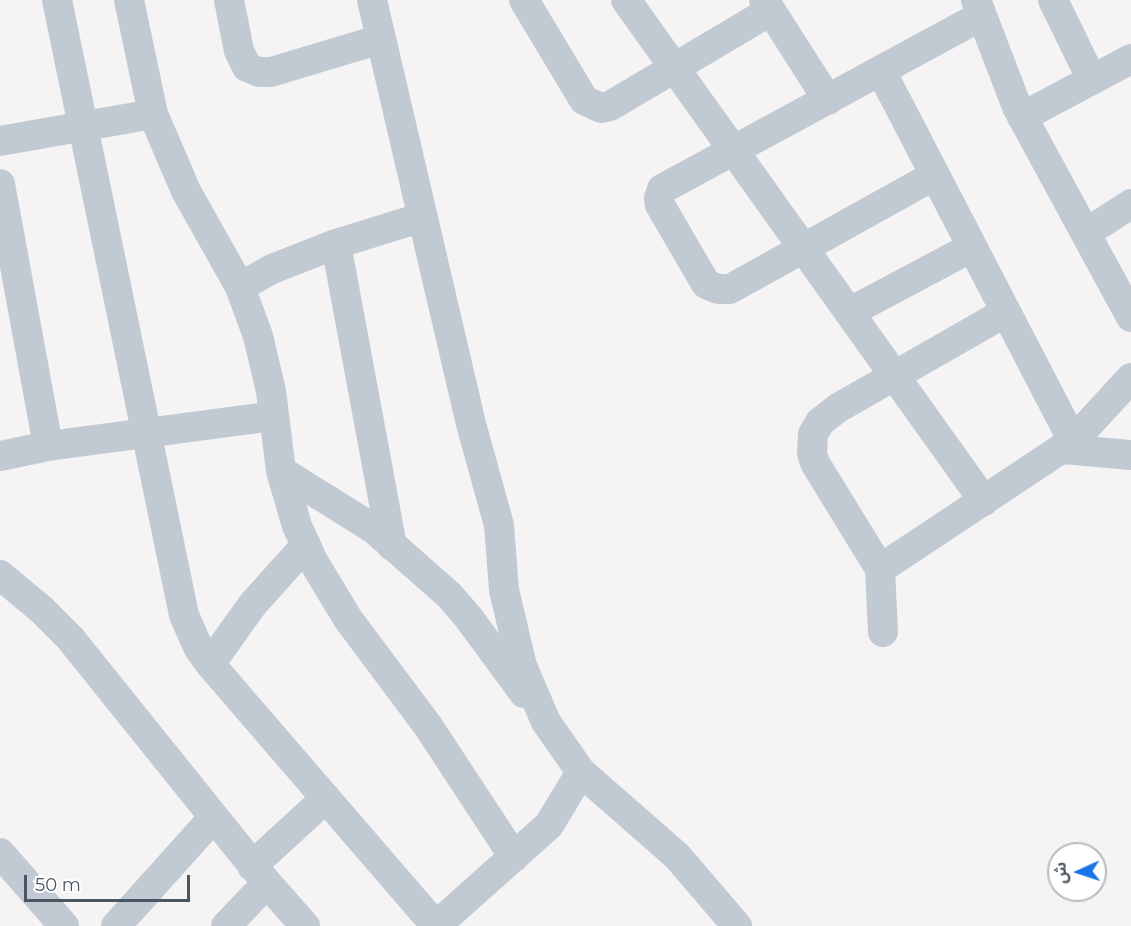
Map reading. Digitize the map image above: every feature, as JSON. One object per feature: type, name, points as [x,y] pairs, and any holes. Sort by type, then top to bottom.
[{"type":"street","points":[[57,0],[184,615],[198,647],[210,664],[436,926],[549,825],[581,772]]},
{"type":"street","points":[[129,0],[153,114],[186,191],[240,287],[258,336],[274,416],[281,471],[306,546],[348,619],[428,726],[514,857]]},
{"type":"street","points":[[229,0],[239,51],[248,67],[259,72],[271,72],[381,39]]},
{"type":"street","points":[[372,0],[471,424],[499,525],[509,618],[522,666],[546,722]]},
{"type":"street","points":[[524,0],[584,100],[593,106],[601,108],[610,106],[674,68],[767,5],[828,100]]},
{"type":"street","points":[[626,0],[984,501]]},
{"type":"street","points":[[1053,0],[1092,80]]},
{"type":"street","points":[[934,175],[730,289],[718,289],[706,284],[660,205],[659,198],[662,189],[881,71],[979,8],[1022,117],[1131,317]]},
{"type":"street","points":[[1022,117],[1131,60]]},
{"type":"street","points":[[881,71],[1006,312],[1068,445]]},
{"type":"street","points":[[0,141],[153,114]]},
{"type":"street","points":[[0,184],[5,236],[48,446]]},
{"type":"street","points":[[1086,233],[1131,204]]},
{"type":"street","points":[[240,287],[272,269],[336,244],[423,217]]},
{"type":"street","points":[[336,244],[392,546]]},
{"type":"street","points":[[849,312],[972,247]]},
{"type":"street","points":[[882,632],[880,569],[815,463],[812,453],[813,434],[820,422],[838,408],[1006,312]]},
{"type":"street","points":[[880,569],[1068,445],[1131,378]]},
{"type":"street","points":[[0,456],[48,446],[274,416]]},
{"type":"street","points":[[1068,445],[1131,455]]},
{"type":"street","points":[[281,471],[374,529],[458,604],[581,772],[677,856],[737,926]]},
{"type":"street","points":[[210,664],[254,604],[306,546]]},
{"type":"street","points":[[0,576],[42,610],[70,638],[213,818],[304,926]]},
{"type":"street","points":[[226,926],[260,875],[326,798]]},
{"type":"street","points":[[116,926],[213,818]]},
{"type":"street","points":[[0,853],[64,926]]}]
